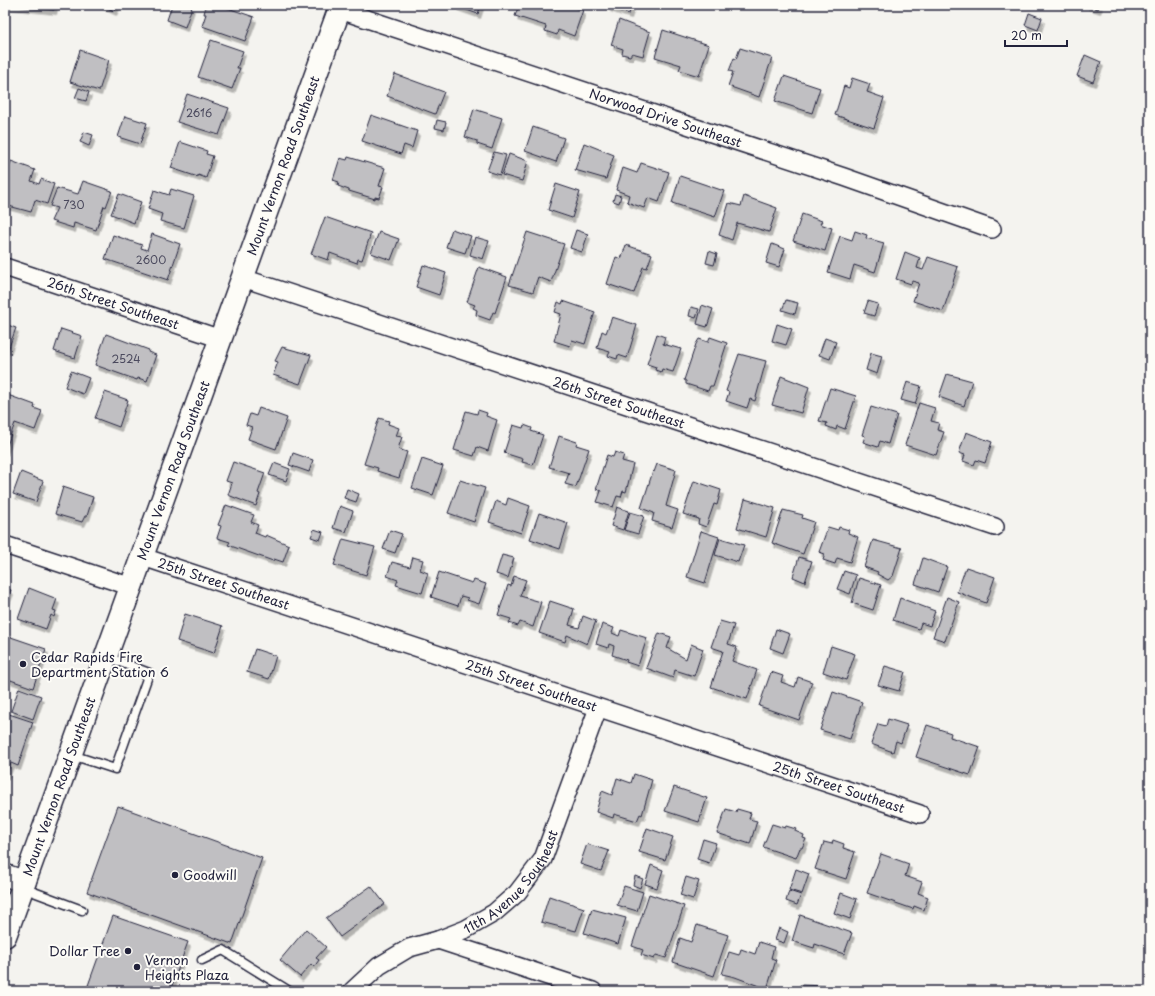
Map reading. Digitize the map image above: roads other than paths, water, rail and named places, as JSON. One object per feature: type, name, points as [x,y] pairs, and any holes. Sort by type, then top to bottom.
[{"type":"main road","name":"Mount Vernon Road Southeast","points":[[5,936],[17,882],[71,754],[107,657],[340,7]]},
{"type":"street","name":"Norwood Drive Southeast","points":[[340,7],[829,172],[992,229]]},
{"type":"street","name":"26th Street Southeast","points":[[5,267],[221,339]]},
{"type":"street","name":"26th Street Southeast","points":[[243,278],[995,527]]},
{"type":"street","points":[[5,545],[132,587]]},
{"type":"street","name":"25th Street Southeast","points":[[143,557],[920,814]]},
{"type":"street","name":"11th Avenue Southeast","points":[[352,991],[378,966],[409,948],[438,940],[466,929],[494,913],[517,893],[543,859],[598,708]]},
{"type":"street","points":[[438,940],[594,991]]},
{"type":"lane","points":[[71,754],[115,769],[149,673],[107,657]]},
{"type":"lane","points":[[17,882],[82,910]]},
{"type":"lane","points":[[202,960],[223,950],[289,991]]},
{"type":"place","name":"Cedar Rapids Fire Department Station 6","points":[[23,664]]},
{"type":"place","name":"Goodwill","points":[[175,875]]},
{"type":"place","name":"Dollar Tree","points":[[128,951]]},
{"type":"place","name":"Vernon Heights Plaza","points":[[137,967]]}]
